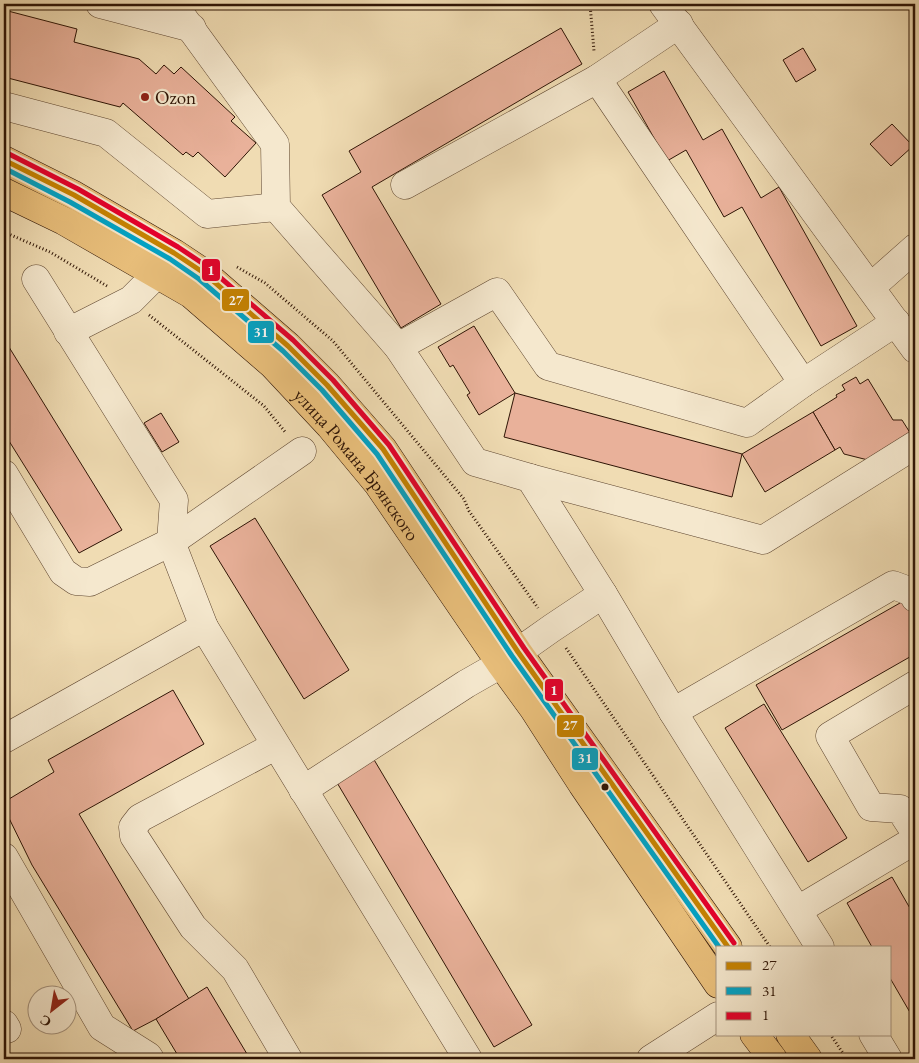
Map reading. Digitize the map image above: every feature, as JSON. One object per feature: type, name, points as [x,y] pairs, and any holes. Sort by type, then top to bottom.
[{"type":"main road","name":"улица Романа Брянского","points":[[4,160],[74,195],[174,253],[204,273],[288,346],[327,385],[383,449],[509,658],[533,708],[582,784],[716,981]]},
{"type":"main road","name":"улица Романа Брянского","points":[[4,192],[64,221],[191,294],[273,365],[330,426],[378,484],[727,946]]},
{"type":"main road","points":[[756,1036],[773,1059]]},
{"type":"main road","points":[[791,1036],[808,1059]]},
{"type":"street","points":[[100,4],[192,28]]},
{"type":"street","points":[[174,4],[275,144],[276,207],[398,347],[475,462],[763,540],[915,445]]},
{"type":"street","points":[[405,185],[597,79],[671,14],[915,349]]},
{"type":"street","points":[[597,79],[803,383]]},
{"type":"street","points":[[4,106],[106,133],[207,214],[276,207]]},
{"type":"street","points":[[871,287],[915,248]]},
{"type":"street","points":[[68,332],[130,300],[157,274]]},
{"type":"street","points":[[36,279],[174,500],[171,542],[204,628],[468,1059]]},
{"type":"street","points":[[398,347],[497,292],[548,366],[747,423],[803,383],[896,322]]},
{"type":"street","points":[[4,474],[63,572],[76,581],[90,582],[171,542],[302,451]]},
{"type":"street","points":[[530,478],[819,946]]},
{"type":"street","points":[[673,712],[893,586],[912,592],[915,598]]},
{"type":"street","points":[[303,790],[509,658],[603,594]]},
{"type":"street","points":[[4,739],[204,628]]},
{"type":"street","points":[[915,685],[830,736],[871,807],[900,809],[915,832]]},
{"type":"street","points":[[275,746],[140,818],[133,827],[134,836],[193,927],[235,969],[288,1059]]},
{"type":"street","points":[[798,910],[915,840]]},
{"type":"street","points":[[4,857],[102,1027],[150,1059]]},
{"type":"street","points":[[651,1059],[716,1017]]},
{"type":"street","points":[[874,1036],[888,1059]]},
{"type":"path","points":[[590,4],[597,79]]},
{"type":"path","points":[[4,232],[50,252],[130,300],[264,406],[302,451]]},
{"type":"path","points":[[831,1036],[847,1059]]},
{"type":"building","points":[[8,11],[77,29],[74,42],[139,59],[156,74],[164,65],[174,74],[181,67],[235,117],[231,121],[256,143],[225,177],[198,152],[193,157],[186,152],[183,155],[123,103],[120,107],[4,77],[4,25]]},
{"type":"building","points":[[561,28],[582,64],[372,187],[441,304],[401,328],[322,195],[361,172],[349,151]]},
{"type":"building","points":[[803,48],[816,70],[796,82],[783,60]]},
{"type":"building","points":[[664,71],[703,140],[722,129],[761,198],[779,187],[857,326],[821,346],[742,207],[724,217],[686,150],[667,161],[628,92]]},
{"type":"building","points":[[892,124],[913,146],[891,166],[870,144]]},
{"type":"building","points":[[474,326],[515,393],[479,415],[467,395],[470,393],[453,365],[450,367],[438,347]]},
{"type":"building","points":[[4,339],[122,530],[79,553],[4,433]]},
{"type":"building","points":[[856,377],[860,384],[868,379],[893,420],[902,420],[914,439],[876,462],[844,454],[840,447],[835,450],[813,412],[837,397],[836,395],[845,390],[842,385]]},
{"type":"building","points":[[515,393],[742,454],[732,497],[504,437]]},
{"type":"building","points":[[813,412],[835,450],[765,492],[742,454]]},
{"type":"building","points":[[161,413],[179,442],[162,452],[144,423]]},
{"type":"building","points":[[255,518],[349,670],[304,699],[210,546]]},
{"type":"building","points":[[907,599],[915,613],[915,654],[782,730],[756,685]]},
{"type":"building","points":[[173,690],[204,744],[79,814],[189,999],[133,1031],[32,865],[4,808],[4,802],[54,772],[48,760]]},
{"type":"building","points":[[764,704],[847,838],[808,862],[725,728]]},
{"type":"building","points":[[373,758],[532,1025],[494,1047],[336,781]]},
{"type":"building","points":[[892,877],[915,917],[915,1021],[892,981],[892,946],[871,946],[847,903]]},
{"type":"building","points":[[207,987],[250,1059],[180,1059],[156,1019]]},
{"type":"transit line","name":"1","points":[[7,153],[78,189],[178,247],[208,267],[293,340],[333,380],[389,445],[524,648],[734,943]]},
{"type":"transit line","name":"27","points":[[4,160],[74,195],[174,253],[204,273],[288,346],[327,385],[383,449],[518,652],[727,946]]},
{"type":"transit line","name":"31","points":[[4,168],[70,202],[170,259],[199,279],[283,351],[322,390],[377,454],[512,656],[718,946]]},
{"type":"place","name":"Ozon","points":[[145,97]]}]
